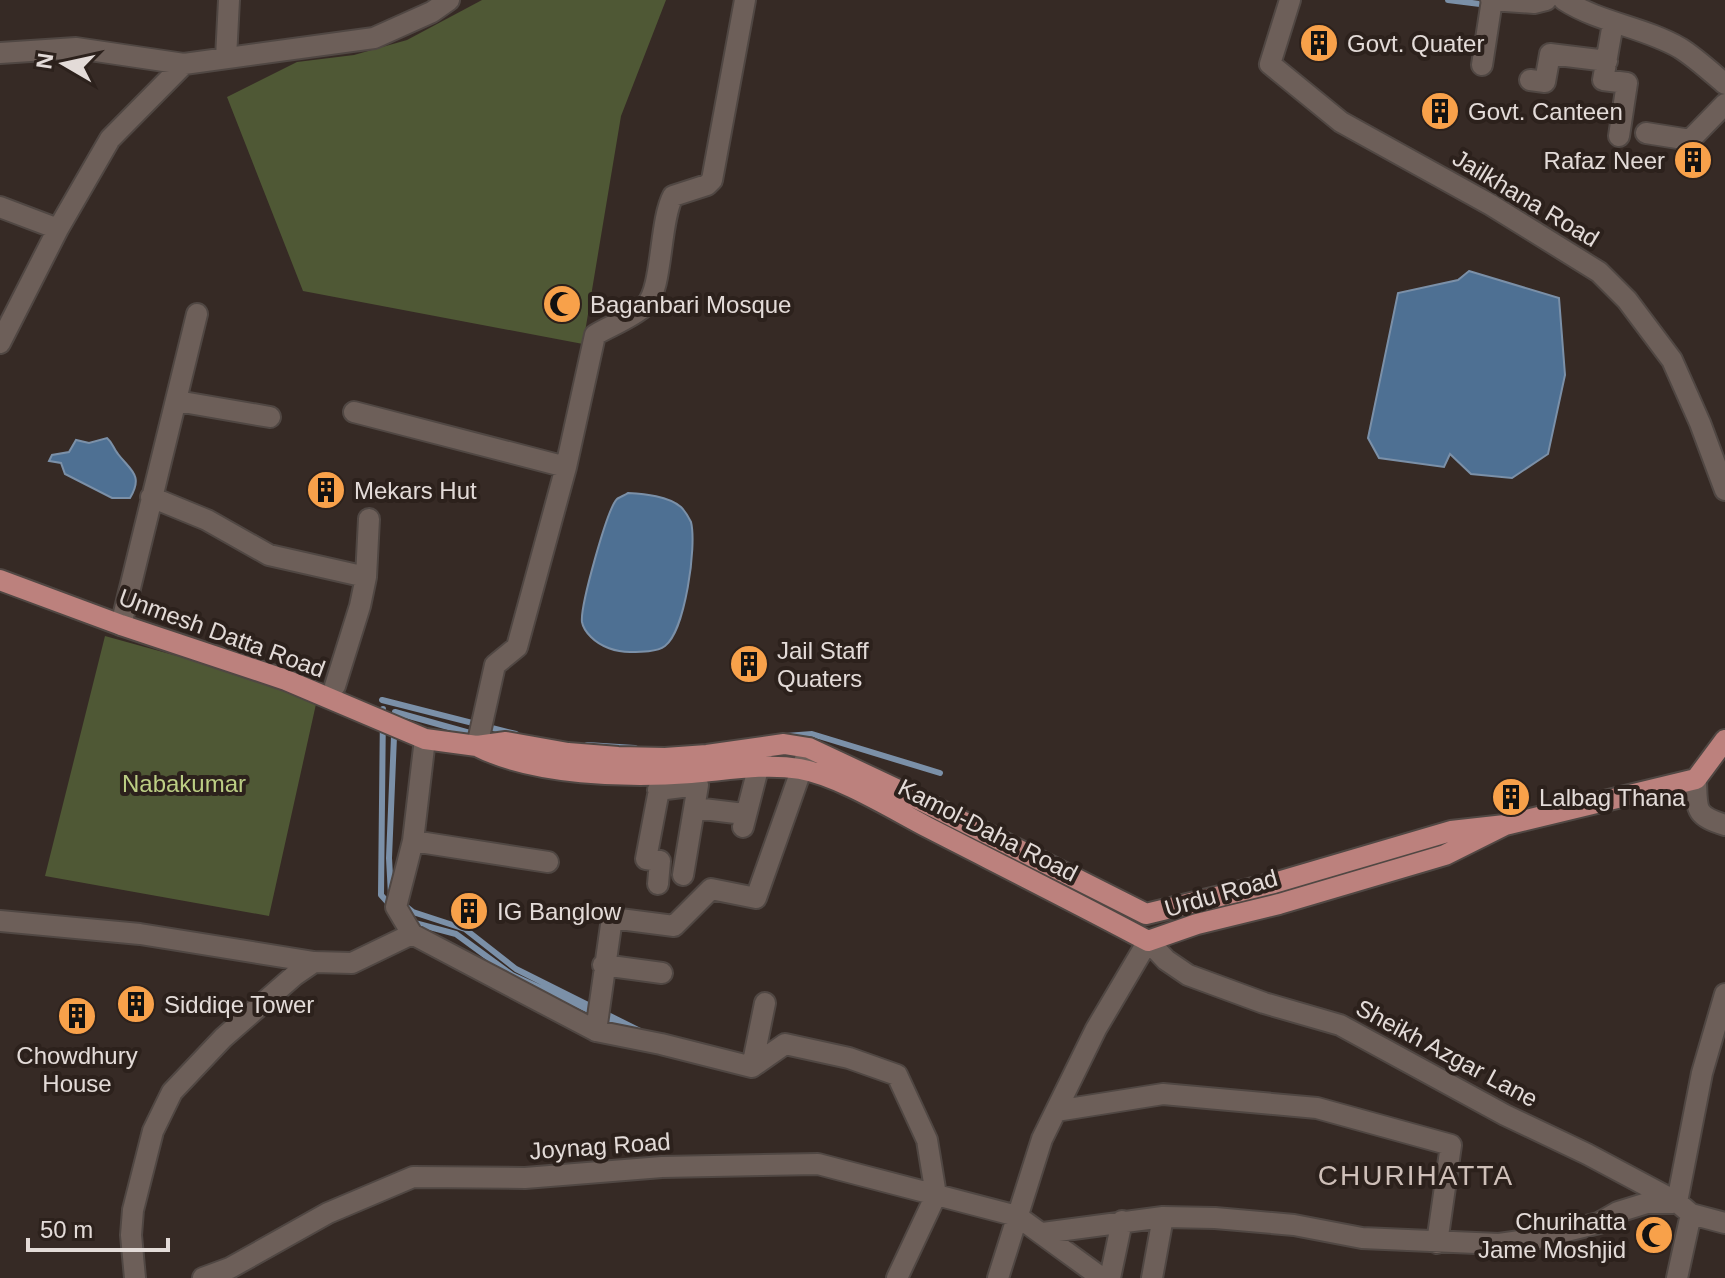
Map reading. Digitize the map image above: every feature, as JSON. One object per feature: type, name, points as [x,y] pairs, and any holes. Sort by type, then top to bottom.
[{"type":"main road","name":"Unmesh Datta Road","points":[[0,580],[121,625],[286,680],[425,739],[477,746],[506,742],[661,774],[774,745],[818,752]]},
{"type":"main road","points":[[1696,779],[1725,740]]},
{"type":"main road","points":[[774,745],[780,767]]},
{"type":"main road","name":"Kamol-Daha Road","points":[[818,752],[1146,914]]},
{"type":"main road","name":"Kamol-Daha Road","points":[[661,774],[780,767],[824,776],[1143,938]]},
{"type":"main road","name":"Urdu Road","points":[[1146,914],[1274,883],[1451,831],[1505,825],[1696,779]]},
{"type":"main road","name":"Urdu Road","points":[[1143,938],[1445,855],[1505,825]]},
{"type":"main road","points":[[1170,908],[1176,931]]},
{"type":"main road","points":[[1143,938],[1146,914]]},
{"type":"street","points":[[226,58],[229,0]]},
{"type":"street","points":[[0,53],[76,48],[184,64],[374,38],[432,12],[449,0]]},
{"type":"street","points":[[477,746],[495,665],[517,647],[566,467],[595,335],[647,305],[655,287],[666,208],[673,196],[707,185],[712,180],[745,0]]},
{"type":"street","name":"Jailkhana Road","points":[[1290,0],[1270,64],[1341,122],[1491,205],[1599,272],[1627,300],[1672,360],[1725,490]]},
{"type":"street","points":[[1482,65],[1492,0],[1534,3],[1546,0]]},
{"type":"street","points":[[1564,0],[1591,15],[1681,49],[1725,84]]},
{"type":"street","points":[[1613,23],[1603,80],[1627,83],[1619,136]]},
{"type":"street","points":[[1530,80],[1545,82],[1550,54],[1607,61]]},
{"type":"street","points":[[0,343],[58,229],[110,139],[184,64]]},
{"type":"street","points":[[1646,133],[1690,140],[1725,104]]},
{"type":"street","points":[[0,207],[58,229]]},
{"type":"street","points":[[121,625],[197,314]]},
{"type":"street","points":[[177,401],[270,417]]},
{"type":"street","points":[[354,412],[566,467]]},
{"type":"street","points":[[151,497],[207,520],[269,555],[366,577]]},
{"type":"street","points":[[335,686],[366,577],[369,519]]},
{"type":"street","points":[[425,739],[413,841],[396,907],[412,934],[596,1031],[752,1067],[785,1044],[849,1058],[897,1075],[927,1140],[936,1195],[897,1278]]},
{"type":"street","points":[[695,808],[743,820],[758,768],[774,745]]},
{"type":"street","points":[[596,1031],[612,918],[674,926],[711,889],[756,898],[802,770],[818,752]]},
{"type":"street","points":[[658,884],[660,861],[646,859],[661,774],[698,785],[683,875]]},
{"type":"street","points":[[1696,779],[1697,809],[1704,818],[1725,825]]},
{"type":"street","points":[[413,841],[548,862]]},
{"type":"street","points":[[0,921],[140,934],[314,962],[352,963],[412,934]]},
{"type":"street","name":"Urdu Road","points":[[998,1278],[1042,1139],[1143,938]]},
{"type":"street","name":"Sheikh Azgar Lane","points":[[1143,938],[1188,975],[1264,1003],[1340,1025],[1684,1208]]},
{"type":"street","points":[[135,1278],[131,1235],[133,1210],[153,1131],[172,1092],[223,1038],[314,962]]},
{"type":"street","points":[[603,965],[662,973]]},
{"type":"street","points":[[1677,1278],[1702,1073],[1725,994]]},
{"type":"street","points":[[752,1067],[765,1003]]},
{"type":"street","points":[[1056,1111],[1163,1094],[1317,1108],[1451,1145],[1437,1243]]},
{"type":"street","name":"Joynag Road","points":[[203,1278],[230,1268],[328,1213],[413,1177],[525,1178],[662,1167],[818,1164],[1017,1216],[1102,1278]]},
{"type":"street","points":[[1043,1233],[1163,1217],[1215,1218],[1294,1225],[1362,1238],[1499,1244],[1599,1223],[1618,1212],[1647,1203],[1684,1208],[1725,1223]]},
{"type":"street","points":[[1152,1278],[1163,1217]]},
{"type":"street","points":[[1110,1278],[1122,1221]]},
{"type":"green space","points":[[482,0],[666,0],[621,116],[583,344],[303,291],[227,97],[297,62],[354,55],[407,40]]},
{"type":"green space","name":"Nabakumar","points":[[105,636],[318,695],[269,916],[45,876]]},
{"type":"water","points":[[1469,271],[1559,298],[1565,375],[1548,454],[1512,478],[1471,474],[1450,454],[1444,467],[1379,458],[1368,438],[1398,293],[1458,280]]},
{"type":"water","points":[[107,438],[136,478],[130,498],[112,498],[65,474],[61,463],[49,461],[52,455],[69,452],[76,440],[89,443]]},
{"type":"water","points":[[628,493],[670,500],[681,507],[691,522],[691,568],[684,607],[665,646],[649,651],[625,652],[604,646],[595,641],[582,622],[590,579],[607,520],[617,499]]},
{"type":"waterway","points":[[1448,0],[1488,5]]},
{"type":"waterway","points":[[382,700],[516,734]]},
{"type":"waterway","points":[[383,709],[381,895],[391,906]]},
{"type":"waterway","points":[[391,895],[389,858],[395,712],[477,735]]},
{"type":"waterway","points":[[786,736],[812,734],[940,773]]},
{"type":"waterway","points":[[587,745],[635,748]]},
{"type":"waterway","points":[[403,904],[413,912],[465,929],[516,969],[642,1032]]},
{"type":"waterway","points":[[411,922],[456,934],[512,975],[593,1012]]},
{"type":"waterway","points":[[603,1017],[625,1028]]},
{"type":"place","name":"Govt. Quater","points":[[1319,43]]},
{"type":"place","name":"Govt. Canteen","points":[[1440,111]]},
{"type":"place","name":"Rafaz Neer","points":[[1693,160]]},
{"type":"place","name":"Baganbari Mosque","points":[[562,304]]},
{"type":"place","name":"Mekars Hut","points":[[326,490]]},
{"type":"place","name":"Jail Staff Quaters","points":[[749,664]]},
{"type":"place","name":"Lalbag Thana","points":[[1511,797]]},
{"type":"place","name":"IG Banglow","points":[[469,911]]},
{"type":"place","name":"Siddiqe Tower","points":[[136,1004]]},
{"type":"place","name":"Chowdhury House","points":[[77,1016]]},
{"type":"place","name":"Churihatta Jame Moshjid","points":[[1654,1235]]},
{"type":"district","name":"CHURIHATTA","points":[[1416,1175]]}]
